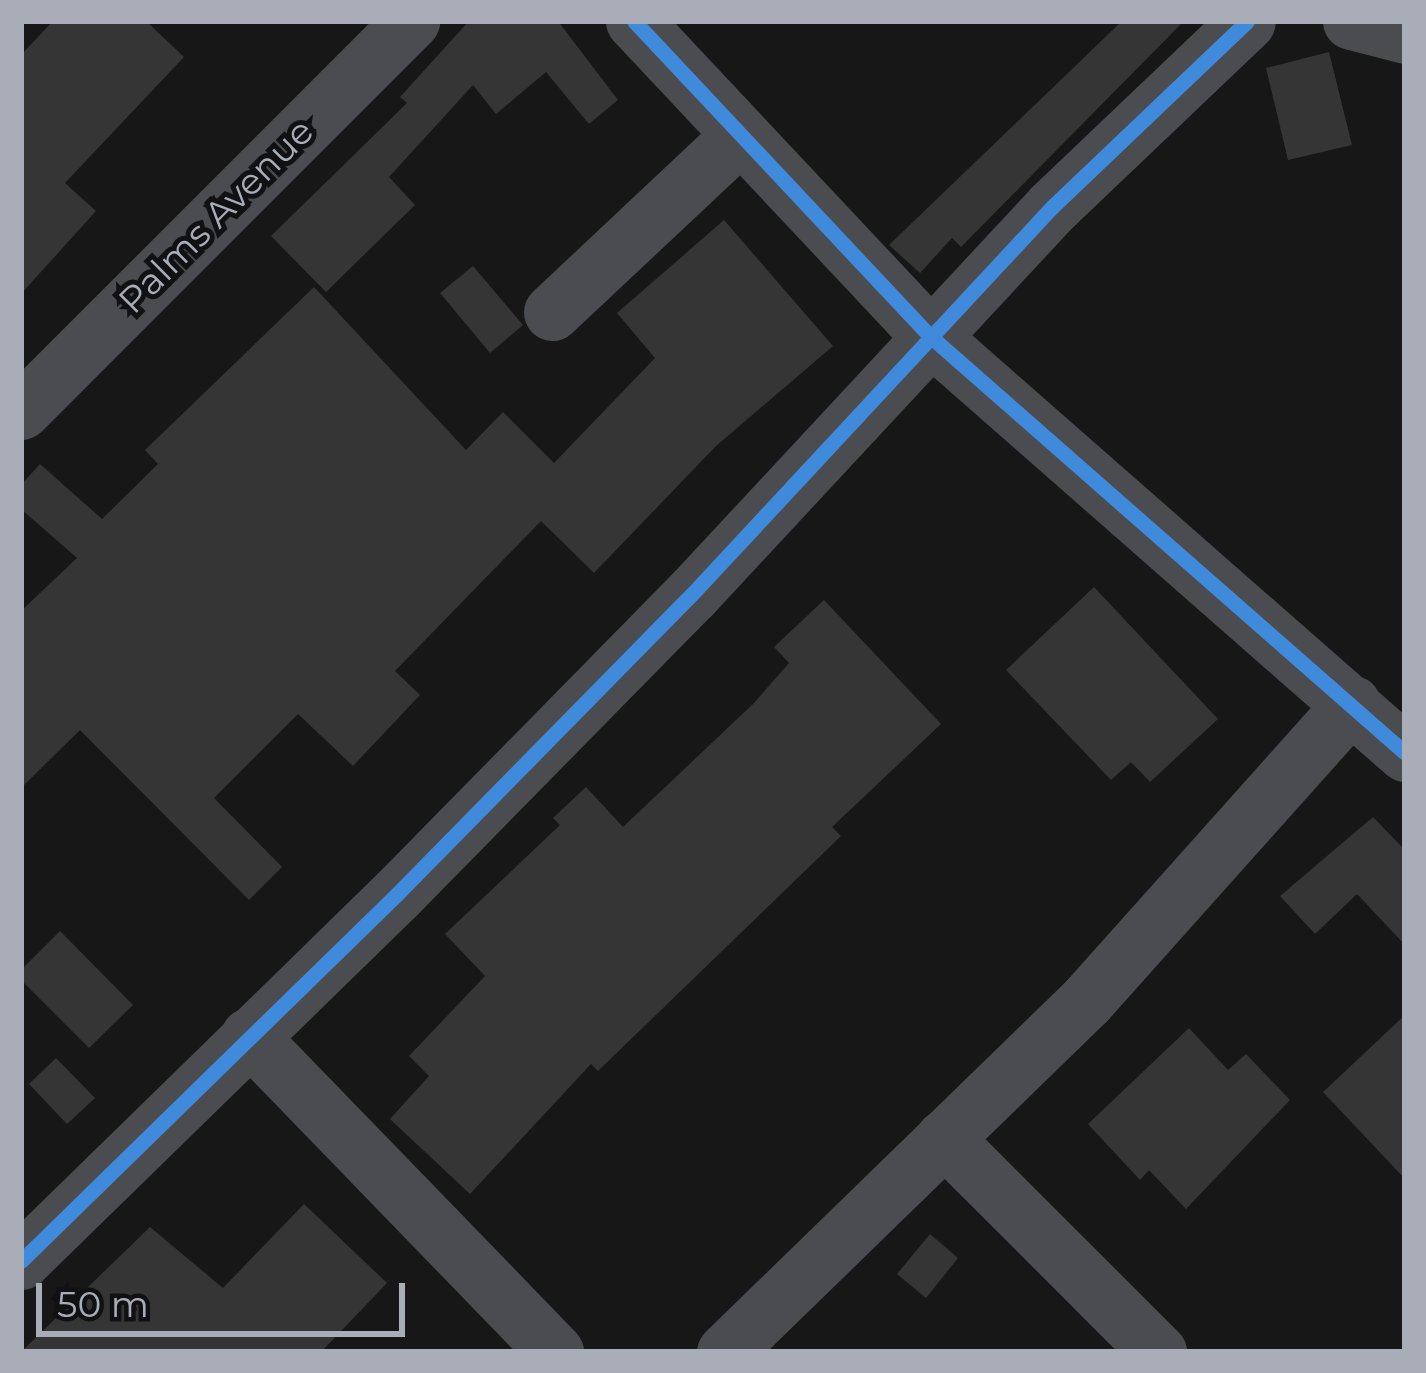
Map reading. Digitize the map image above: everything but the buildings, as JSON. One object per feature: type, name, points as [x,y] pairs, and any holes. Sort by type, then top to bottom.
[{"type":"street","name":"Palms Avenue","points":[[21,410],[411,21]]},
{"type":"street","points":[[634,21],[737,138],[930,337],[1405,753]]},
{"type":"street","points":[[21,1261],[692,594],[930,337],[1247,21]]},
{"type":"street","points":[[1351,21],[1405,34]]},
{"type":"street","points":[[552,312],[737,138]]},
{"type":"street","points":[[724,1352],[1086,1000],[1352,703]]},
{"type":"street","points":[[249,1036],[555,1352]]},
{"type":"street","points":[[944,1138],[1158,1352]]},
{"type":"cycle path","points":[[634,21],[930,336],[1405,753]]},
{"type":"cycle path","points":[[21,1261],[397,894],[692,594],[1052,207],[1247,21]]}]
